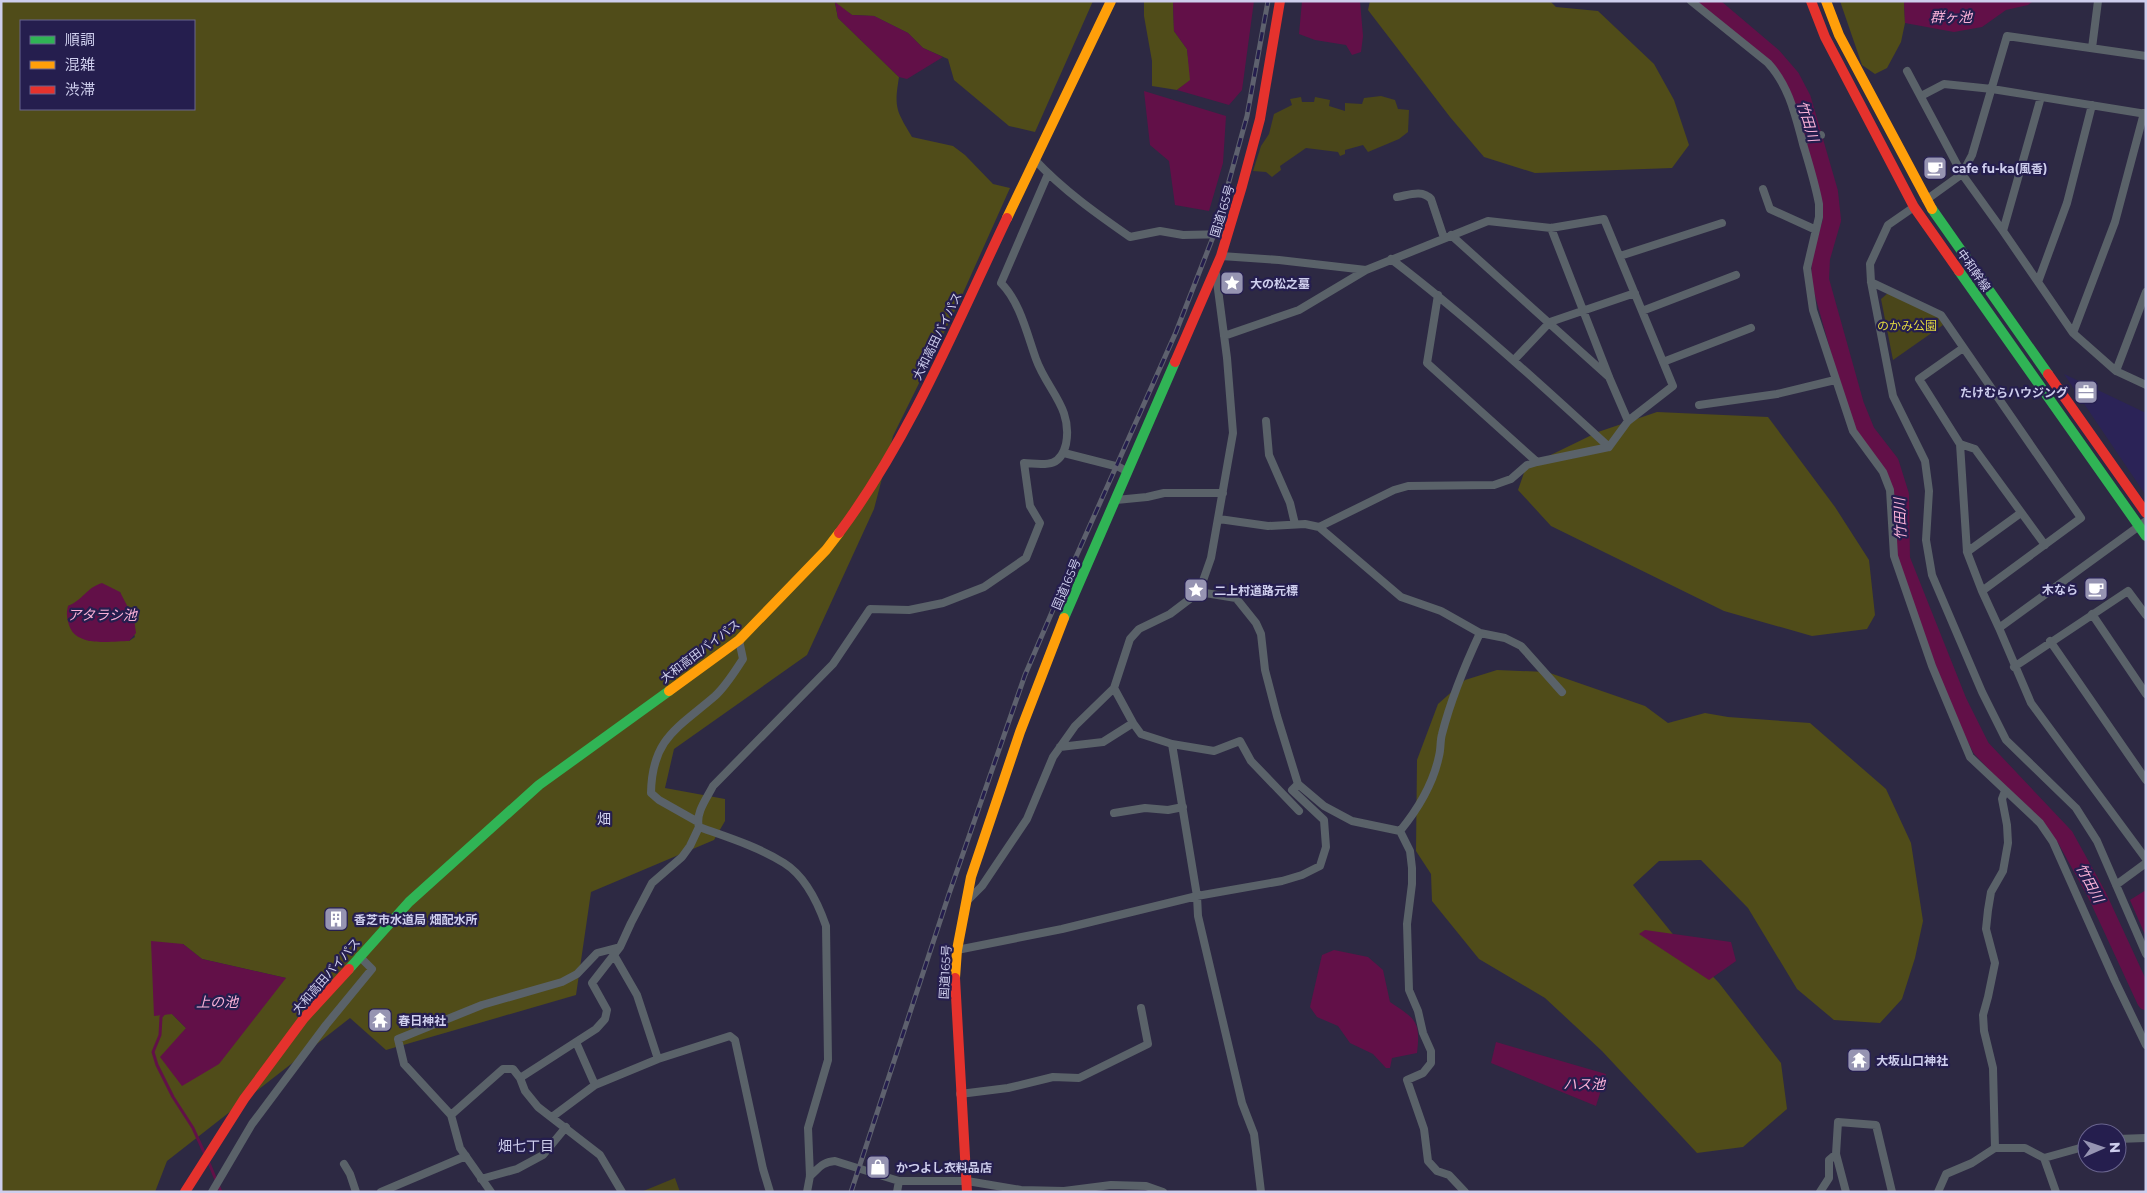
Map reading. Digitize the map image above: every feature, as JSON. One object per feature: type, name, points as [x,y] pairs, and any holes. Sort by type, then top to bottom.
[{"type":"main road","name":"大和高田バイパス","points":[[185,1192],[250,1092],[304,1018],[410,902],[539,785],[739,640],[826,550],[856,509],[909,423],[1110,1]]},
{"type":"main road","name":"国道165号","points":[[967,1192],[955,987],[957,950],[971,877],[1020,732],[1068,609],[1216,271],[1262,110],[1280,1]]},
{"type":"main road","name":"中和幹線","points":[[1812,1],[1825,37],[1914,207],[2142,523],[2146,536]]},
{"type":"main road","name":"中和幹線","points":[[1826,1],[1839,35],[1926,200],[2146,513]]},
{"type":"street","points":[[1691,1],[1776,72],[1791,101],[1819,204],[1819,217],[1814,229],[1807,268],[1813,310],[1835,380],[1854,431],[1883,472],[1890,490],[1894,556],[1932,666],[1957,730],[1970,757],[2040,823],[2053,842],[2115,981],[2146,1045]]},
{"type":"street","points":[[2092,48],[2098,1]]},
{"type":"street","points":[[1926,200],[1962,174],[1972,155],[2007,36],[2146,56]]},
{"type":"street","points":[[1907,71],[1962,174],[2073,333],[2116,371],[2146,385]]},
{"type":"street","points":[[1920,96],[1944,84],[1992,89],[2145,114],[2116,222],[2073,333]]},
{"type":"street","points":[[2003,231],[2041,97]]},
{"type":"street","points":[[2038,282],[2067,204],[2092,105]]},
{"type":"street","points":[[1802,141],[1821,135]]},
{"type":"street","points":[[1035,160],[1048,174],[1097,214],[1130,237],[1160,231],[1183,235],[1228,234]]},
{"type":"street","points":[[520,1078],[596,1029],[605,1019],[608,1010],[592,983],[620,947],[630,923],[652,883],[682,857],[690,846],[699,825],[702,807],[714,786],[833,664],[870,609],[909,610],[943,603],[984,587],[1026,558],[1040,523],[1030,506],[1024,463],[1047,464],[1056,462],[1064,453],[1068,433],[1066,416],[1043,374],[1011,297],[1001,282],[1048,174]]},
{"type":"street","points":[[1763,189],[1770,209],[1814,229]]},
{"type":"street","points":[[1398,197],[1420,193],[1427,194],[1448,236],[1550,322],[1609,377]]},
{"type":"street","points":[[1914,207],[1888,225],[1870,264],[1871,282],[1893,396],[1925,461],[1929,491],[1926,540],[1932,575],[1982,692],[2006,740],[2076,808],[2097,841],[2146,954]]},
{"type":"street","points":[[1224,336],[1299,310],[1366,270],[1488,220],[1551,228],[1604,219],[1673,386],[1628,421],[1609,446],[1527,465],[1511,479],[1494,485],[1408,486],[1394,490],[1319,527]]},
{"type":"street","points":[[1620,256],[1722,223]]},
{"type":"street","points":[[1551,228],[1628,421]]},
{"type":"street","points":[[1221,256],[1366,270]]},
{"type":"street","points":[[1391,259],[1438,295],[1514,360],[1609,446]]},
{"type":"street","points":[[965,902],[982,886],[1027,819],[1053,757],[1075,726],[1114,688],[1130,639],[1135,632],[1170,614],[1199,592],[1211,558],[1233,433],[1216,271]]},
{"type":"street","points":[[1642,311],[1736,275]]},
{"type":"street","points":[[1871,282],[1940,315],[2081,518],[1982,591]]},
{"type":"street","points":[[2116,371],[2146,292]]},
{"type":"street","points":[[1514,360],[1550,322],[1635,293]]},
{"type":"street","points":[[1438,295],[1427,363],[1537,462]]},
{"type":"street","points":[[1663,362],[1751,328]]},
{"type":"street","points":[[1963,348],[1919,379],[1960,444],[1967,552],[2014,667],[2031,703],[2146,859]]},
{"type":"street","points":[[1699,405],[1777,394],[1835,380]]},
{"type":"street","points":[[1266,421],[1270,455],[1290,502],[1295,524]]},
{"type":"street","points":[[1960,444],[1976,449],[2045,545]]},
{"type":"street","points":[[1064,453],[1119,467],[1128,472]]},
{"type":"street","points":[[1116,500],[1147,497],[1164,493],[1223,493]]},
{"type":"street","points":[[1967,552],[2018,515]]},
{"type":"street","points":[[1218,519],[1268,526],[1306,524],[1319,527],[1401,597],[1441,611],[1480,633],[1505,638],[1521,646],[1562,692]]},
{"type":"street","points":[[1998,628],[2142,523]]},
{"type":"street","points":[[2014,667],[2050,641],[2128,591],[2146,615]]},
{"type":"street","points":[[1199,592],[1236,598],[1256,623],[1260,634],[1265,670],[1298,784],[1324,806],[1352,821],[1400,831]]},
{"type":"street","points":[[2092,614],[2146,694]]},
{"type":"street","points":[[1400,831],[1422,800],[1432,778],[1439,756],[1441,735],[1464,666],[1480,633]]},
{"type":"street","points":[[739,640],[743,659],[717,694],[678,725],[662,745],[651,775],[651,793],[699,825],[730,837],[785,863],[801,878],[819,906],[826,926],[828,1060],[808,1128],[810,1176],[807,1192]]},
{"type":"street","points":[[2050,641],[2146,780]]},
{"type":"street","points":[[1114,688],[1141,734],[1172,744],[1214,751],[1240,741],[1251,762],[1299,811]]},
{"type":"street","points":[[1060,747],[1103,742],[1134,723]]},
{"type":"street","points":[[1172,744],[1197,896],[1198,916],[1242,1103],[1254,1134],[1260,1192]]},
{"type":"street","points":[[957,950],[1062,928],[1197,896],[1282,881],[1302,875],[1320,866],[1326,847],[1324,820],[1292,790],[1298,784]]},
{"type":"street","points":[[1995,1148],[1993,1068],[1984,1031],[1983,1014],[1994,963],[1986,929],[1988,910],[1991,892],[2003,871],[2008,843],[2008,825],[2002,799],[2004,790]]},
{"type":"street","points":[[1114,813],[1145,808],[1168,810],[1183,807]]},
{"type":"street","points":[[1400,831],[1410,851],[1412,868],[1407,924],[1409,990],[1418,1011],[1423,1033],[1430,1051],[1431,1062],[1423,1073],[1407,1080],[1424,1129],[1428,1161],[1437,1171],[1449,1175],[1464,1192]]},
{"type":"street","points":[[2116,885],[2146,864]]},
{"type":"street","points":[[490,1192],[460,1148],[451,1116],[404,1064],[398,1039],[482,1005],[562,982],[577,974],[597,953],[620,947]]},
{"type":"street","points":[[614,955],[637,995],[658,1059]]},
{"type":"street","points":[[212,1192],[252,1124],[326,1025],[372,969],[359,956]]},
{"type":"street","points":[[960,1094],[1008,1088],[1054,1078],[1079,1078],[1148,1044],[1141,1008]]},
{"type":"street","points":[[552,1117],[594,1085],[658,1059],[730,1036],[735,1040],[770,1192]]},
{"type":"street","points":[[576,1042],[594,1085]]},
{"type":"street","points":[[451,1116],[503,1069],[513,1069],[520,1078],[525,1091],[538,1107],[600,1155],[619,1191]]},
{"type":"street","points":[[1846,1192],[1836,1154],[1838,1122],[1876,1125],[1892,1192]]},
{"type":"street","points":[[481,1178],[517,1169],[542,1155],[566,1127]]},
{"type":"street","points":[[2127,1139],[2146,1138]]},
{"type":"street","points":[[1938,1192],[1946,1174],[1972,1163],[1995,1148],[2024,1148],[2044,1158],[2077,1149]]},
{"type":"street","points":[[1820,1192],[1829,1178],[1830,1160],[1836,1154]]},
{"type":"street","points":[[381,1192],[466,1156]]},
{"type":"street","points":[[2044,1158],[2056,1192]]},
{"type":"street","points":[[810,1176],[819,1166],[826,1162],[835,1161],[899,1181],[967,1181],[1021,1190],[1064,1191],[1111,1185],[1146,1186],[1163,1192]]},
{"type":"street","points":[[344,1164],[350,1174],[356,1192]]},
{"type":"street","points":[[896,1192],[899,1181]]},
{"type":"shaded area","points":[[1,1],[1093,1],[1035,132],[1009,126],[954,80],[948,59],[923,48],[908,33],[874,16],[852,15],[835,3],[838,18],[899,77],[898,109],[912,137],[953,146],[965,155],[993,184],[1010,188],[959,302],[893,436],[874,509],[807,655],[674,749],[665,788],[725,799],[725,821],[714,840],[591,892],[576,995],[386,1050],[350,1018],[167,1161],[155,1192],[1,1192]],"holes":[[[120,592],[135,637],[129,641],[89,641],[68,606]],[[183,944],[202,959],[286,978],[186,1028],[172,1014]]]},
{"type":"shaded area","points":[[1144,1],[1173,1],[1174,31],[1187,49],[1191,80],[1177,90],[1152,86],[1152,61],[1144,16]]},
{"type":"shaded area","points":[[1370,1],[1550,1],[1556,7],[1598,11],[1654,64],[1674,100],[1689,145],[1672,168],[1535,173],[1484,157],[1450,117],[1368,10]]},
{"type":"shaded area","points":[[1840,1],[1904,1],[1905,23],[1901,42],[1887,68],[1875,74],[1862,65]]},
{"type":"shaded area","points":[[2064,374],[2146,413],[2146,494],[2145,494]]},
{"type":"shaded area","points":[[1657,412],[1768,417],[1835,507],[1869,560],[1875,615],[1867,629],[1812,636],[1724,611],[1551,526],[1518,490],[1526,467],[1598,432]]},
{"type":"shaded area","points":[[1497,670],[1547,672],[1645,706],[1668,723],[1705,713],[1728,717],[1810,723],[1886,789],[1911,843],[1923,921],[1915,958],[1902,999],[1880,1023],[1834,1020],[1797,989],[1748,908],[1701,860],[1659,861],[1633,885],[1676,938],[1719,983],[1781,1063],[1787,1109],[1743,1147],[1697,1153],[1602,1051],[1545,998],[1479,959],[1432,901],[1431,874],[1416,851],[1417,760],[1438,704],[1465,680]]},
{"type":"green space","points":[[1381,96],[1395,100],[1398,109],[1409,110],[1408,132],[1399,139],[1368,152],[1363,145],[1345,150],[1345,154],[1340,156],[1338,152],[1306,148],[1280,166],[1281,170],[1272,177],[1266,172],[1253,171],[1261,146],[1269,134],[1274,114],[1292,105],[1290,99],[1301,97],[1302,102],[1314,102],[1315,97],[1330,100],[1329,106],[1345,111],[1345,103],[1362,104],[1364,98]]},
{"type":"green space","name":"のかみ公園","points":[[1888,293],[1938,316],[1943,325],[1893,360],[1881,299]]},
{"type":"green space","points":[[675,1178],[680,1192],[641,1192]]},
{"type":"water","points":[[1173,1],[1254,1],[1242,90],[1229,105],[1177,90],[1190,80],[1187,49],[1174,31]]},
{"type":"water","points":[[1302,1],[1360,1],[1363,36],[1361,52],[1352,55],[1346,45],[1315,40],[1299,34]]},
{"type":"water","name":"群ヶ池","points":[[1904,1],[2033,1],[2028,5],[2006,10],[1982,27],[1954,32],[1905,23]]},
{"type":"water","points":[[835,2],[852,15],[874,16],[908,33],[923,48],[943,57],[907,79],[899,77],[838,18]]},
{"type":"water","points":[[1144,91],[1226,116],[1223,163],[1209,211],[1175,205],[1169,161],[1150,145]]},
{"type":"water","name":"アタラシ池","points":[[102,583],[120,592],[134,619],[136,633],[129,641],[95,642],[87,640],[73,632],[69,625],[67,616],[68,606]]},
{"type":"water","points":[[2146,890],[2146,937],[2130,900]]},
{"type":"water","points":[[1645,930],[1731,942],[1736,961],[1709,980],[1639,934]]},
{"type":"water","name":"上の池","points":[[151,941],[183,944],[202,959],[286,978],[219,1064],[182,1086],[160,1057],[186,1028],[172,1014],[154,1016]]},
{"type":"water","points":[[1334,950],[1368,957],[1383,970],[1390,1002],[1411,1017],[1417,1027],[1417,1053],[1392,1058],[1390,1068],[1386,1068],[1373,1054],[1350,1043],[1338,1026],[1317,1017],[1310,1007],[1322,955]]},
{"type":"water","name":"ハス池","points":[[1496,1042],[1606,1074],[1596,1106],[1491,1063]]},
{"type":"waterway","name":"竹田川","points":[[1707,1],[1772,56],[1791,78],[1802,99],[1829,192],[1832,220],[1821,258],[1820,280],[1855,405],[1866,432],[1890,463],[1900,495],[1901,559],[1958,702],[1981,748],[2065,837],[2097,895],[2146,1001]]},
{"type":"waterway","points":[[165,1012],[161,1017],[160,1035],[153,1052],[157,1065],[173,1097],[193,1128],[204,1152]]},
{"type":"waterway","points":[[209,1163],[221,1192]]},
{"type":"railway","points":[[851,1192],[949,894],[1025,675],[1176,332],[1215,232],[1247,116],[1268,1]]},
{"type":"traffic: fast","points":[[1932,209],[2048,374]]},
{"type":"traffic: fast","points":[[1959,271],[2146,536]]},
{"type":"traffic: fast","points":[[1064,618],[1175,362]]},
{"type":"traffic: fast","points":[[349,969],[409,902],[539,785],[669,691]]},
{"type":"traffic: slow","points":[[1007,218],[1111,1]]},
{"type":"traffic: slow","points":[[1826,1],[1839,35],[1932,209]]},
{"type":"traffic: slow","points":[[669,691],[739,640],[826,550],[839,533]]},
{"type":"traffic: slow","points":[[955,978],[957,950],[971,877],[1020,732],[1064,618]]},
{"type":"traffic: jam","points":[[1175,362],[1221,256],[1242,186],[1260,119],[1280,1]]},
{"type":"traffic: jam","points":[[1811,1],[1825,37],[1914,207],[1959,271]]},
{"type":"traffic: jam","points":[[839,533],[865,497],[910,420],[1007,218]]},
{"type":"traffic: jam","points":[[2048,374],[2146,513]]},
{"type":"traffic: jam","points":[[185,1192],[244,1099],[304,1018],[349,969]]},
{"type":"traffic: jam","points":[[955,978],[967,1192]]},
{"type":"place","name":"cafe fu-ka(風香)","points":[[1935,168]]},
{"type":"place","name":"大の松之墓","points":[[1232,283]]},
{"type":"place","name":"たけむらハウジング","points":[[2086,392]]},
{"type":"place","name":"木なら","points":[[2096,589]]},
{"type":"place","name":"二上村道路元標","points":[[1196,590]]},
{"type":"place","name":"香芝市水道局 畑配水所","points":[[336,919]]},
{"type":"place","name":"春日神社","points":[[380,1020]]},
{"type":"place","name":"大坂山口神社","points":[[1859,1060]]},
{"type":"place","name":"かつよし衣料品店","points":[[878,1167]]},
{"type":"district","name":"畑","points":[[604,819]]},
{"type":"district","name":"畑七丁目","points":[[526,1146]]}]
